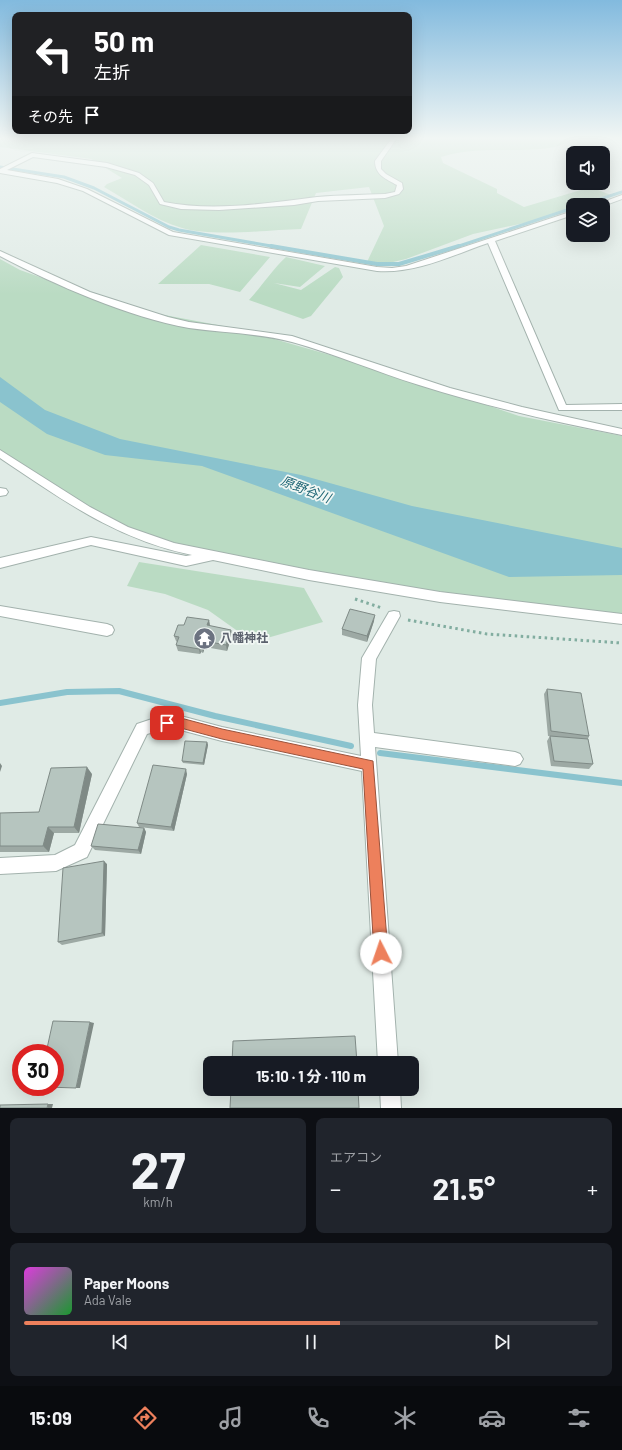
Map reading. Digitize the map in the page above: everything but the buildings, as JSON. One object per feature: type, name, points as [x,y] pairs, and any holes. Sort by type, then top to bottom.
[{"type":"street","points":[[84,190],[172,234],[366,268],[392,270],[407,268],[566,215]]},
{"type":"street","points":[[154,190],[162,203],[219,208],[257,206],[318,199],[385,196],[397,193],[399,190]]},
{"type":"street","points":[[610,201],[622,197]]},
{"type":"street","points":[[610,202],[622,204]]},
{"type":"street","points":[[491,241],[562,408],[622,407]]},
{"type":"street","points":[[0,253],[31,270],[77,291],[161,318],[188,325],[239,329],[292,339],[423,383],[490,402],[570,422],[622,432]]},
{"type":"street","points":[[0,453],[86,510],[124,530],[173,547],[309,575],[440,597],[622,620]]},
{"type":"street","points":[[0,563],[91,541],[186,561],[216,556]]},
{"type":"street","points":[[0,611],[107,630]]},
{"type":"street","points":[[388,1056],[364,704],[369,658],[394,616]]},
{"type":"street","points":[[0,866],[56,864],[81,851],[142,729],[158,724],[177,722],[222,734],[368,764]]},
{"type":"street","points":[[367,739],[515,759]]},
{"type":"street","points":[[391,1096],[392,1108]]},
{"type":"path","points":[[352,598],[380,606],[394,616],[434,626],[502,635],[622,643]]},
{"type":"green space","points":[[108,190],[345,190],[316,193],[301,229],[224,233],[195,231],[172,225]]},
{"type":"green space","points":[[370,190],[497,190],[497,193],[524,207],[581,190],[598,190],[613,196],[607,198],[566,198],[566,212],[548,218],[473,234],[406,259],[393,262],[367,262],[384,226]]},
{"type":"green space","points":[[201,245],[270,257],[240,292],[209,284],[158,284]]},
{"type":"green space","points":[[286,257],[325,266],[300,287],[274,283],[301,290],[335,267],[339,268],[343,277],[311,316],[303,319],[249,300]]},
{"type":"green space","points":[[0,259],[20,270],[127,308],[239,329],[400,375],[519,416],[622,436],[622,615],[443,592],[226,558],[140,536],[69,499],[0,452]]},
{"type":"green space","points":[[139,562],[304,588],[323,622],[253,642],[208,610],[165,594],[127,586]]},
{"type":"water","name":"原野谷川","points":[[0,377],[45,410],[120,439],[301,475],[412,506],[622,548],[622,575],[509,577],[202,466],[105,455],[47,434],[0,402]]},
{"type":"waterway","points":[[97,190],[169,227],[277,247]]},
{"type":"waterway","points":[[604,198],[622,192]]},
{"type":"waterway","points":[[459,246],[566,210]]},
{"type":"waterway","points":[[271,246],[377,264],[399,264],[459,246]]},
{"type":"waterway","points":[[0,703],[67,692],[119,691],[215,716],[351,746]]},
{"type":"waterway","points":[[380,753],[622,783]]},
{"type":"place","name":"八幡神社","points":[[204,638]]},
{"type":"route","points":[[167,723],[177,722],[222,734],[368,764],[381,953]]}]
